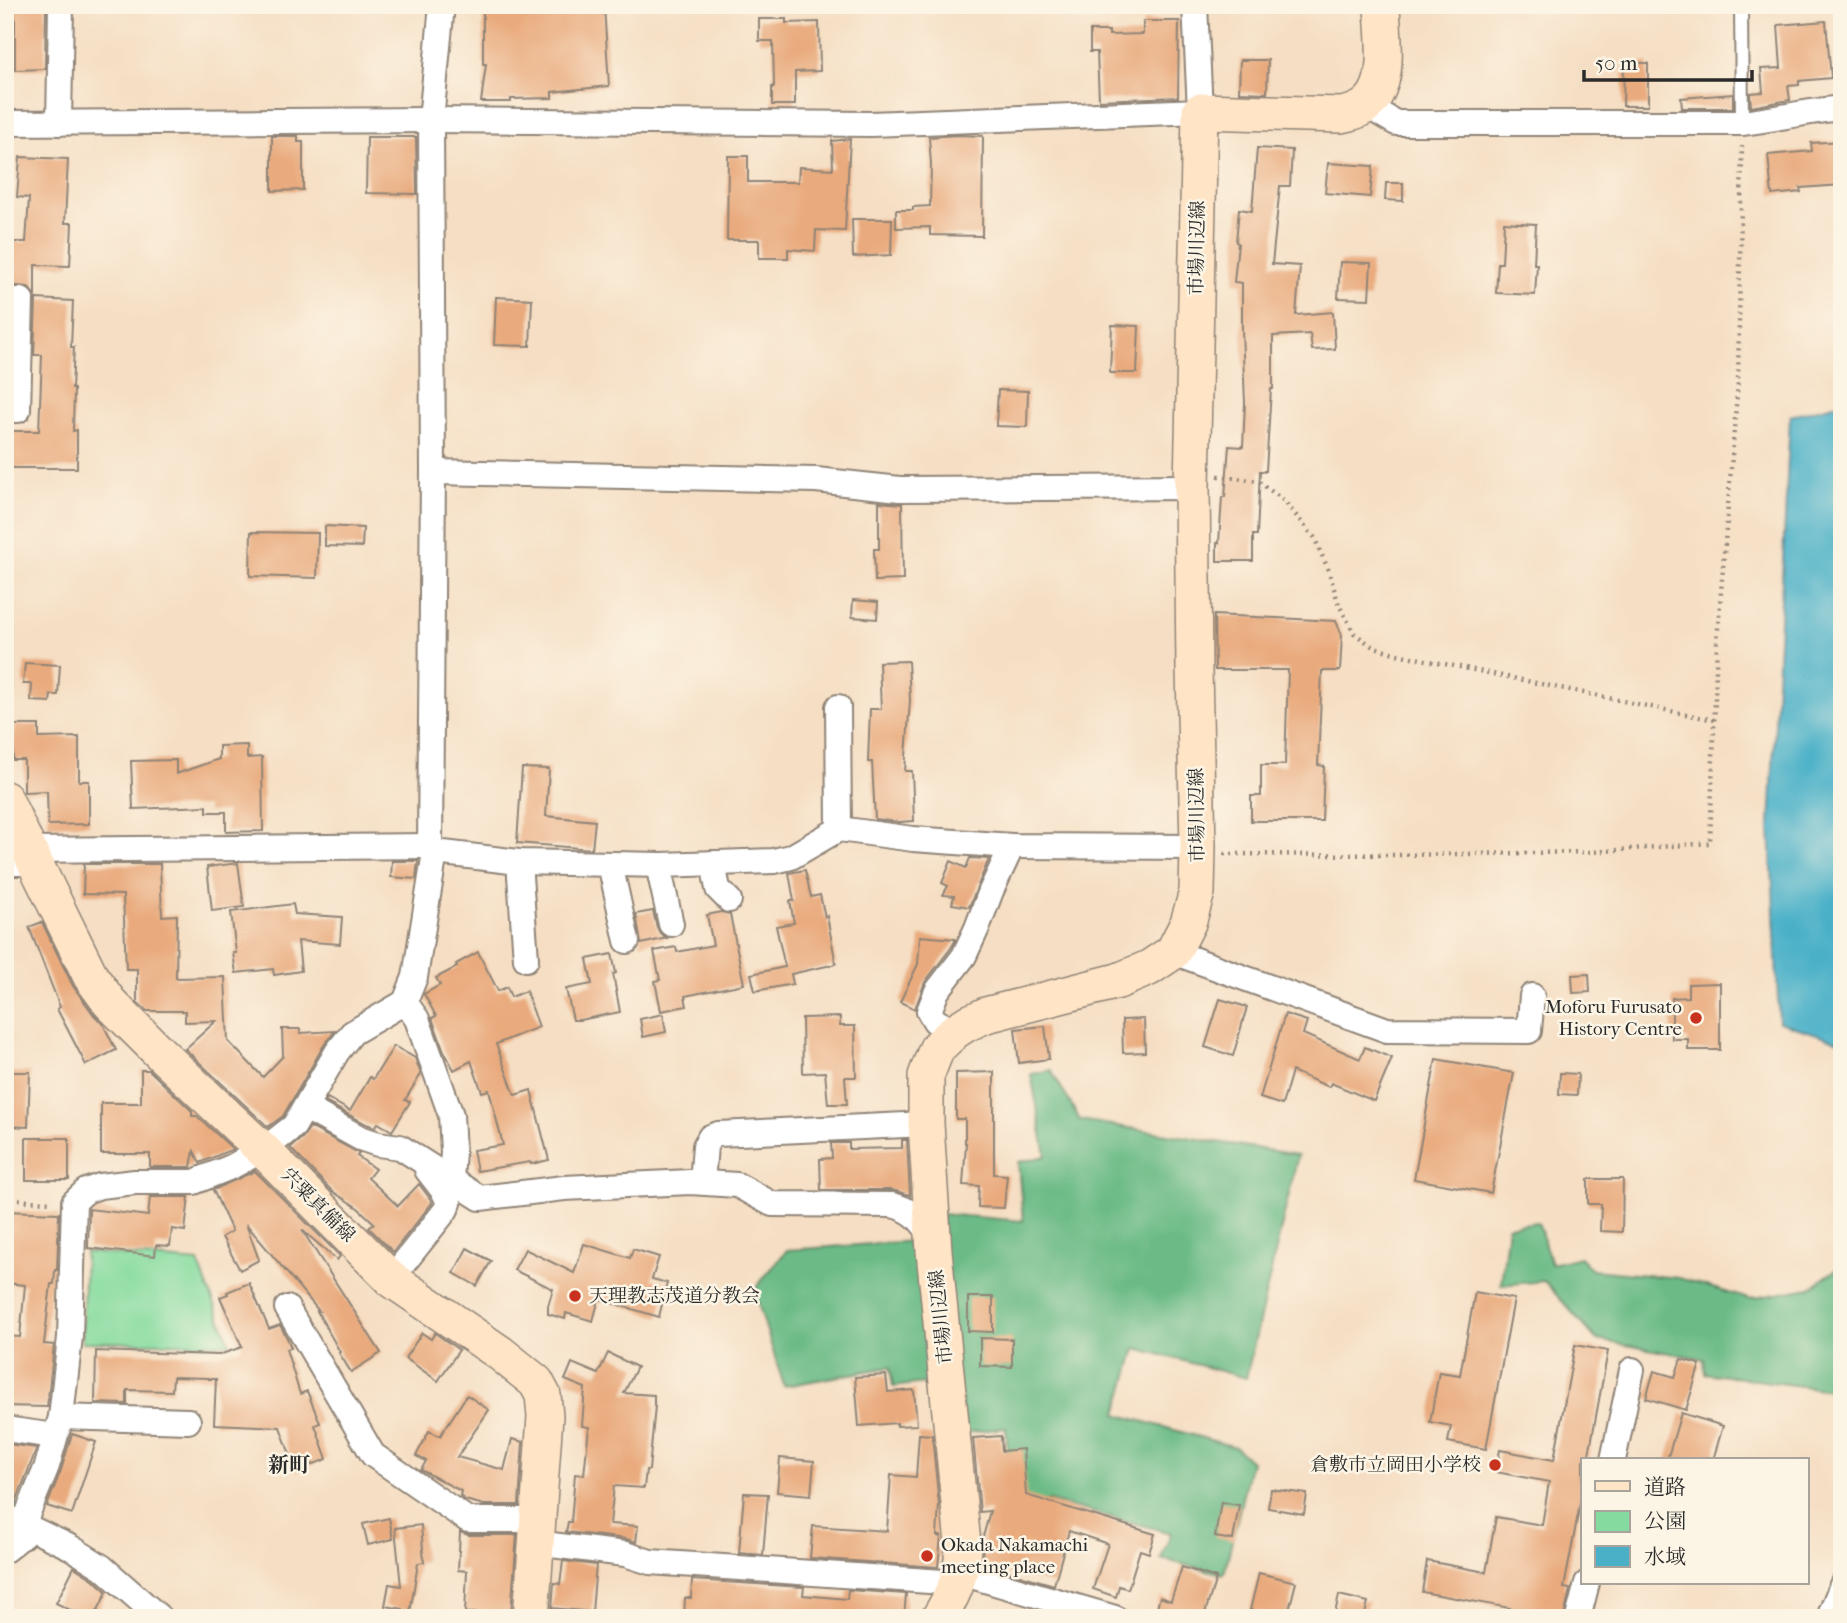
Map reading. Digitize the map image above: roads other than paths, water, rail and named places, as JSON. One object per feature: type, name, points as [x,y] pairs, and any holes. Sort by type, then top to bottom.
[{"type":"main road","points":[[1200,111],[1340,115],[1354,113],[1367,106],[1378,93],[1384,76],[1382,5]]},
{"type":"main road","name":"市場川辺線","points":[[939,1618],[959,1578],[963,1544],[933,1237],[926,1076],[937,1048],[965,1024],[985,1015],[1118,981],[1149,968],[1173,952],[1188,923],[1198,892],[1192,480],[1200,111]]},
{"type":"main road","name":"宍粟真備線","points":[[5,799],[23,858],[91,977],[110,1003],[263,1150],[391,1279],[500,1353],[536,1382],[543,1395],[545,1416],[531,1618]]},
{"type":"street","points":[[59,123],[61,5]]},
{"type":"street","points":[[5,1550],[23,1519],[47,1466],[58,1427],[69,1336],[74,1202],[86,1191],[100,1186],[135,1182],[194,1182],[263,1150],[294,1126],[337,1052],[352,1033],[405,1002],[415,977],[433,849],[430,120],[442,5]]},
{"type":"street","points":[[5,123],[430,120],[871,124],[1200,111],[1195,5]]},
{"type":"street","points":[[1367,106],[1396,124],[1742,123],[1842,108]]},
{"type":"street","points":[[5,300],[21,300],[18,410],[5,410]]},
{"type":"street","points":[[433,471],[816,480],[900,489],[1192,480]]},
{"type":"street","points":[[838,706],[839,829]]},
{"type":"street","points":[[23,858],[433,849],[519,862],[658,865],[774,861],[791,857],[839,829],[913,839],[1012,846],[1198,850]]},
{"type":"street","points":[[955,1031],[935,1021],[929,1011],[937,991],[964,956],[1012,846]]},
{"type":"street","points":[[519,862],[527,959]]},
{"type":"street","points":[[713,863],[718,889],[729,900]]},
{"type":"street","points":[[610,864],[627,942]]},
{"type":"street","points":[[658,865],[671,924]]},
{"type":"street","points":[[1173,952],[1387,1030],[1529,1031],[1532,996]]},
{"type":"street","points":[[405,1002],[417,1019],[451,1115],[451,1179]]},
{"type":"street","points":[[306,1108],[360,1138],[400,1147],[480,1198],[564,1188],[702,1182],[737,1185],[772,1204],[899,1206],[917,1216],[933,1237]]},
{"type":"street","points":[[702,1182],[705,1146],[710,1137],[718,1134],[926,1124]]},
{"type":"street","points":[[391,1279],[449,1203],[444,1192],[416,1156]]},
{"type":"street","points":[[287,1308],[373,1455],[468,1520],[536,1532],[650,1562],[959,1578],[1115,1618]]},
{"type":"street","points":[[1613,1458],[1632,1370]]},
{"type":"street","points":[[5,1429],[188,1421]]},
{"type":"street","points":[[23,1519],[102,1567],[160,1618]]},
{"type":"street","points":[[1578,1618],[1587,1584]]},
{"type":"street","points":[[1829,1618],[1842,1586]]},
{"type":"lane","points":[[1741,5],[1742,123]]},
{"type":"water","points":[[1842,403],[1842,1042],[1779,1022],[1770,826],[1790,416]]},
{"type":"waterway","points":[[5,1502],[25,1512]]},
{"type":"waterway","points":[[164,1607],[177,1618]]},
{"type":"place","name":"Moforu Furusato History Centre","points":[[1696,1018]]},
{"type":"place","name":"天理教志茂道分教会","points":[[575,1296]]},
{"type":"place","name":"倉敷市立岡田小学校","points":[[1495,1465]]},
{"type":"place","name":"Okada Nakamachi meeting place","points":[[927,1556]]},
{"type":"district","name":"新町","points":[[289,1465]]}]
